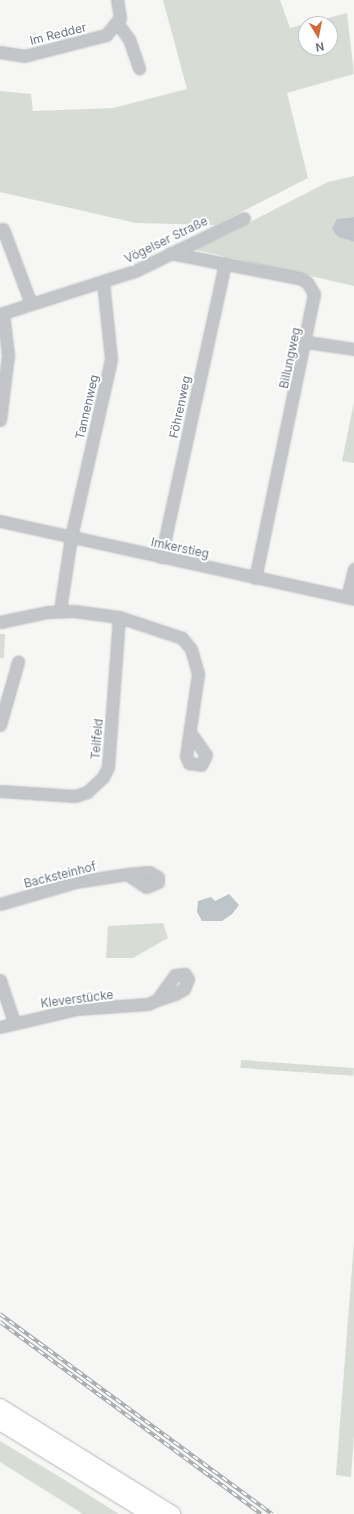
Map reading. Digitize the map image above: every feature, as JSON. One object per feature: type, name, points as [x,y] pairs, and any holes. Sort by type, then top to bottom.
[{"type":"highway","points":[[0,1408],[172,1514]]},
{"type":"highway","points":[[0,1422],[150,1514]]},
{"type":"street","points":[[117,0],[118,24],[129,39],[139,68]]},
{"type":"street","name":"Im Redder","points":[[0,52],[36,54],[106,35],[118,24]]},
{"type":"street","name":"Vögelser Straße","points":[[2,313],[135,271],[244,218]]},
{"type":"street","points":[[3,229],[31,304]]},
{"type":"street","name":"Billungweg","points":[[170,253],[225,263],[307,282],[315,302],[255,578]]},
{"type":"street","name":"Föhrenweg","points":[[161,557],[225,263]]},
{"type":"street","name":"Tannenweg","points":[[60,610],[71,537],[111,359],[103,281]]},
{"type":"street","points":[[0,420],[8,355],[2,313]]},
{"type":"street","points":[[307,342],[354,349]]},
{"type":"street","name":"Imkerstieg","points":[[0,522],[351,598]]},
{"type":"street","points":[[351,598],[354,569]]},
{"type":"street","points":[[0,622],[60,610],[119,617],[171,631],[191,649],[198,674],[190,732]]},
{"type":"street","name":"Teilfeld","points":[[0,791],[75,796],[87,792],[103,777],[108,767],[119,617]]},
{"type":"street","points":[[0,725],[18,662]]},
{"type":"street","name":"Backsteinhof","points":[[0,904],[76,882],[127,874]]},
{"type":"street","points":[[0,980],[14,1022]]},
{"type":"street","name":"Kleverstücke","points":[[0,1027],[14,1022],[76,1009],[157,1000]]},
{"type":"shaded area","points":[[163,0],[280,0],[290,28],[298,26],[298,56],[338,56],[338,16],[336,16],[347,13],[354,74],[287,93],[308,178],[216,225],[136,223],[0,192],[0,91],[31,94],[33,111],[113,108],[187,89]]},
{"type":"shaded area","points":[[354,176],[354,217],[338,219],[338,237],[354,242],[354,286],[175,245],[211,236],[223,236],[328,182]]},
{"type":"shaded area","points":[[354,217],[354,242],[338,237],[332,229],[337,219]]},
{"type":"shaded area","points":[[354,402],[354,463],[342,461]]},
{"type":"shaded area","points":[[0,634],[5,634],[4,658],[0,658]]},
{"type":"shaded area","points":[[229,894],[239,905],[232,914],[222,921],[202,921],[197,912],[198,901],[211,897],[215,901]]},
{"type":"shaded area","points":[[163,923],[168,938],[133,958],[106,958],[108,926]]},
{"type":"shaded area","points":[[241,1060],[354,1068],[353,1076],[240,1068]]},
{"type":"shaded area","points":[[354,1242],[354,1435],[351,1477],[336,1475]]},
{"type":"shaded area","points":[[0,1441],[119,1514],[83,1514],[0,1462]]},
{"type":"railway","points":[[0,1314],[272,1514]]},
{"type":"railway","points":[[0,1322],[261,1514]]}]
